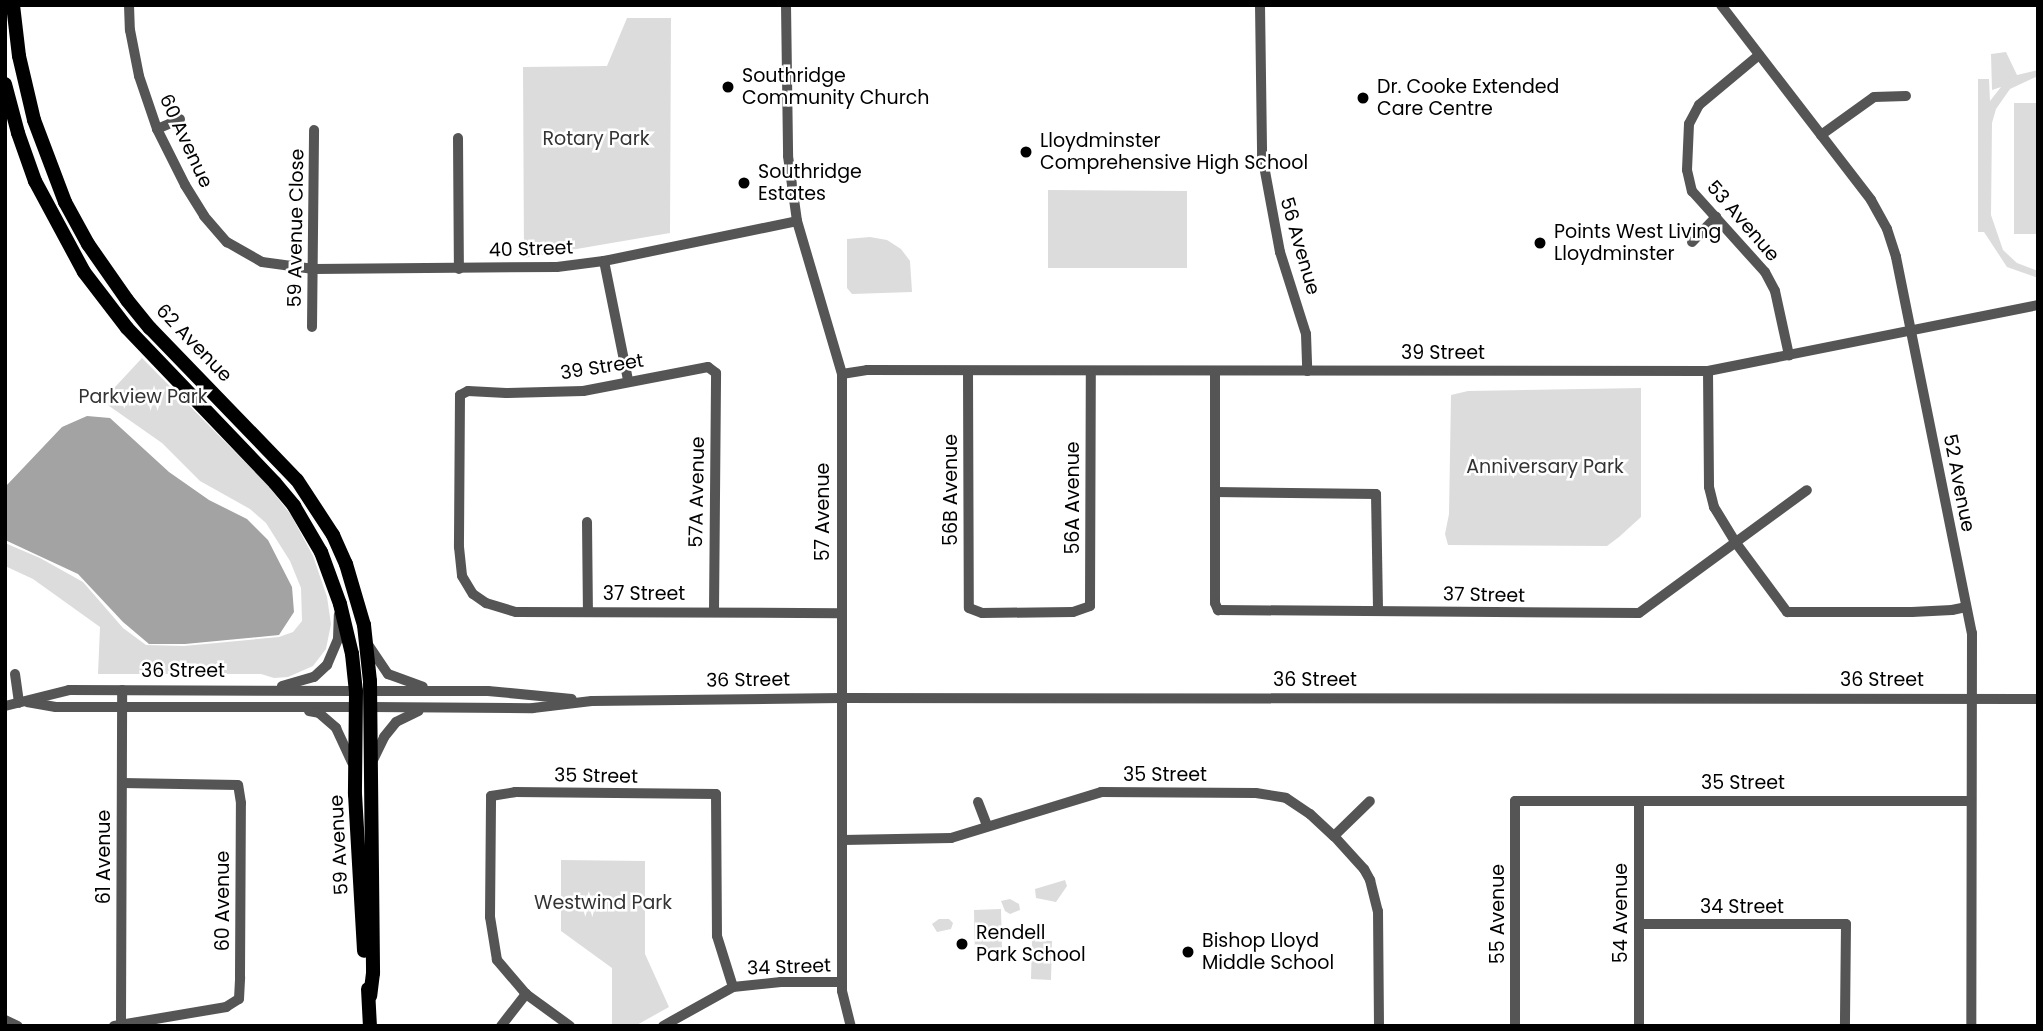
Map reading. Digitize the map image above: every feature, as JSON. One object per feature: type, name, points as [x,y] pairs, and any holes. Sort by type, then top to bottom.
[{"type":"main road","name":"62 Avenue","points":[[13,5],[15,36],[29,105],[49,164],[77,225],[135,310],[297,480],[333,535],[358,600],[366,642],[363,691]]},
{"type":"main road","name":"62 Avenue","points":[[5,84],[35,181],[74,256],[127,328],[257,462],[294,506],[321,552],[340,604],[363,691]]},
{"type":"main road","name":"59 Avenue","points":[[363,691],[371,763],[373,973],[370,1026]]},
{"type":"main road","name":"59 Avenue","points":[[363,707],[354,768],[365,973],[370,996]]},
{"type":"street","name":"60 Avenue","points":[[129,5],[130,30],[139,76],[157,129],[204,216],[227,242],[262,262]]},
{"type":"street","name":"57 Avenue","points":[[786,5],[788,156],[797,221],[842,374],[842,1000],[851,1026]]},
{"type":"street","name":"56 Avenue","points":[[1260,5],[1260,122],[1263,166],[1280,253],[1307,334],[1307,370]]},
{"type":"street","name":"52 Avenue","points":[[1721,5],[1882,219],[1896,257],[1972,633],[1971,1026]]},
{"type":"street","name":"53 Avenue","points":[[1759,55],[1710,92],[1689,124],[1687,170],[1692,191],[1765,272],[1775,291],[1788,355]]},
{"type":"street","points":[[1821,135],[1874,97],[1906,96]]},
{"type":"street","points":[[157,129],[180,119]]},
{"type":"street","name":"59 Avenue Close","points":[[312,327],[314,130]]},
{"type":"street","points":[[458,138],[459,268]]},
{"type":"street","points":[[1692,242],[1716,218]]},
{"type":"street","name":"40 Street","points":[[262,262],[314,269],[557,267],[604,261],[797,221]]},
{"type":"street","points":[[604,261],[628,380]]},
{"type":"street","name":"39 Street","points":[[842,374],[867,370],[1708,371],[2038,305]]},
{"type":"street","name":"39 Street","points":[[462,576],[458,547],[460,395],[468,391],[583,391],[628,380],[708,367],[716,373]]},
{"type":"street","points":[[1708,371],[1709,487],[1714,507],[1736,543],[1787,612],[1912,612],[1966,607]]},
{"type":"street","name":"56B Avenue","points":[[968,372],[968,608],[982,613],[1073,612]]},
{"type":"street","name":"56A Avenue","points":[[1073,612],[1090,606],[1091,372]]},
{"type":"street","points":[[1215,372],[1215,492],[1376,494],[1378,611]]},
{"type":"street","name":"57A Avenue","points":[[714,611],[716,373]]},
{"type":"street","name":"37 Street","points":[[1215,492],[1214,603],[1218,610],[1639,613],[1807,490]]},
{"type":"street","points":[[587,522],[588,612]]},
{"type":"street","name":"37 Street","points":[[462,576],[473,594],[500,609],[588,612],[840,612]]},
{"type":"street","points":[[255,690],[286,686],[314,677],[327,664],[338,639],[340,604]]},
{"type":"street","points":[[366,642],[388,674],[404,682],[442,692]]},
{"type":"street","points":[[15,674],[23,703]]},
{"type":"street","name":"36 Street","points":[[5,706],[69,690],[488,691],[592,701]]},
{"type":"street","name":"61 Avenue","points":[[118,1025],[122,690]]},
{"type":"street","name":"36 Street","points":[[23,703],[56,707],[533,708],[592,701],[841,698],[2038,699]]},
{"type":"street","points":[[286,706],[319,713],[329,720],[346,745],[354,768]]},
{"type":"street","points":[[371,763],[384,737],[396,722],[429,707]]},
{"type":"street","name":"60 Avenue","points":[[118,1025],[226,1007],[239,999],[241,803],[238,785],[122,783]]},
{"type":"street","name":"35 Street","points":[[526,994],[497,960],[492,940],[491,796],[515,792],[716,794],[717,936],[733,988]]},
{"type":"street","name":"35 Street","points":[[843,840],[951,838],[1101,792],[1256,793],[1286,798],[1310,814],[1334,836],[1364,869],[1375,895],[1378,911],[1379,1026]]},
{"type":"street","points":[[1334,836],[1370,801]]},
{"type":"street","name":"35 Street","points":[[1515,801],[1971,801]]},
{"type":"street","name":"55 Avenue","points":[[1515,801],[1515,1026]]},
{"type":"street","name":"54 Avenue","points":[[1639,801],[1639,1026]]},
{"type":"street","points":[[978,802],[987,825]]},
{"type":"street","name":"34 Street","points":[[1639,924],[1846,924],[1845,1026]]},
{"type":"street","name":"34 Street","points":[[663,1026],[733,988],[781,982],[842,982]]},
{"type":"street","points":[[501,1026],[526,994],[570,1026]]},
{"type":"street","points":[[5,1020],[18,1026]]},
{"type":"green space","name":"Rotary Park","points":[[627,18],[671,18],[670,233],[524,258],[523,67],[607,66]]},
{"type":"green space","points":[[2006,52],[2017,75],[2038,70],[2038,76],[2010,89],[1996,109],[1992,123],[1991,215],[2003,250],[2017,263],[2038,271],[2038,278],[2007,267],[1984,232],[1978,232],[1978,79],[1989,79],[1990,101],[2001,87],[1992,90],[1991,54]]},
{"type":"green space","points":[[2014,103],[2038,103],[2038,234],[2014,234]]},
{"type":"green space","points":[[1048,190],[1187,191],[1187,268],[1048,268]]},
{"type":"green space","points":[[870,237],[887,240],[901,249],[910,261],[912,292],[852,294],[847,288],[847,239]]},
{"type":"green space","name":"Parkview Park","points":[[142,358],[266,483],[291,515],[313,556],[327,597],[331,624],[326,649],[313,666],[288,677],[274,678],[261,674],[98,674],[100,627],[33,579],[5,566],[5,543],[40,558],[83,582],[123,628],[146,645],[184,646],[279,637],[293,632],[302,621],[301,588],[290,561],[266,523],[250,509],[200,481],[162,443],[102,401]]},
{"type":"green space","name":"Anniversary Park","points":[[1641,388],[1641,517],[1619,537],[1607,546],[1448,545],[1445,534],[1449,514],[1451,395],[1468,391]]},
{"type":"green space","name":"Westwind Park","points":[[561,860],[645,861],[645,954],[669,1007],[635,1026],[612,1026],[612,968],[561,931]]},
{"type":"green space","points":[[1065,880],[1067,886],[1056,902],[1036,898],[1035,889]]},
{"type":"green space","points":[[1010,899],[1019,904],[1020,910],[1010,914],[1005,911],[1001,901]]},
{"type":"green space","points":[[1001,909],[1002,952],[975,953],[974,910]]},
{"type":"green space","points":[[939,919],[949,919],[953,923],[951,929],[937,932],[932,924]]},
{"type":"green space","points":[[1032,940],[1052,941],[1051,980],[1031,979]]},
{"type":"shaded area","points":[[87,416],[110,418],[169,472],[209,500],[247,519],[268,540],[292,587],[294,612],[279,635],[185,644],[149,644],[123,622],[78,574],[5,540],[6,486],[62,427]]},
{"type":"place","name":"Southridge Community Church","points":[[728,87]]},
{"type":"place","name":"Dr. Cooke Extended Care Centre","points":[[1363,98]]},
{"type":"place","name":"Lloydminster Comprehensive High School","points":[[1026,152]]},
{"type":"place","name":"Southridge Estates","points":[[744,183]]},
{"type":"place","name":"Points West Living Lloydminster","points":[[1540,243]]},
{"type":"place","name":"Rendell Park School","points":[[962,944]]},
{"type":"place","name":"Bishop Lloyd Middle School","points":[[1188,952]]}]
